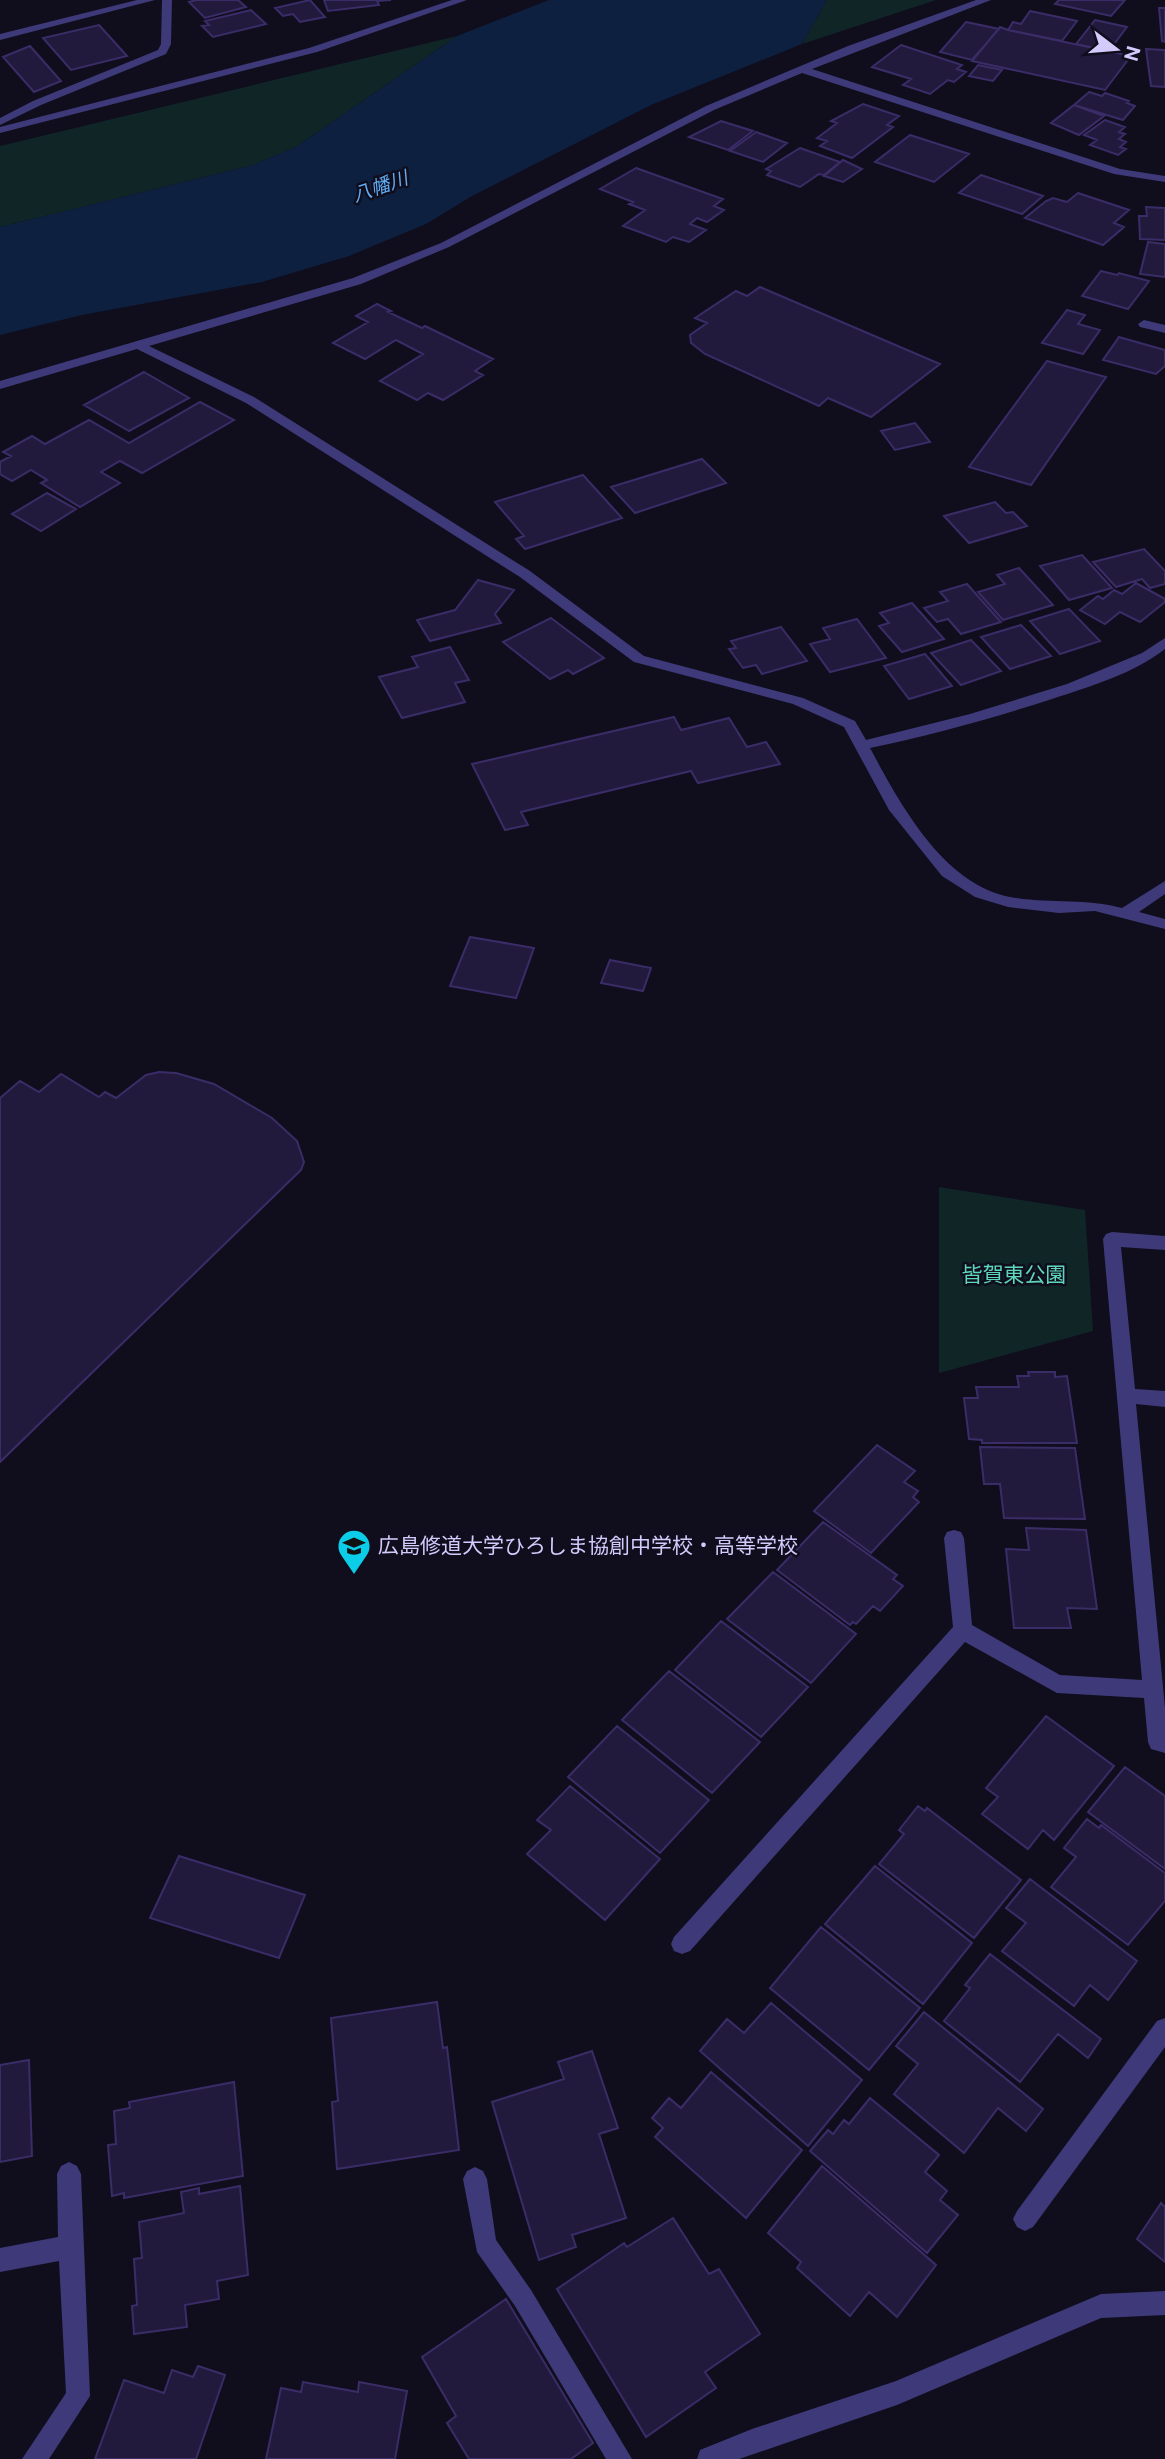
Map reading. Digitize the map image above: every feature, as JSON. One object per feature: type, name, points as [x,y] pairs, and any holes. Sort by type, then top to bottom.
[{"type":"street","points":[[0,37],[150,0]]},
{"type":"street","points":[[0,122],[37,103],[162,52],[166,44],[167,0]]},
{"type":"street","points":[[0,130],[313,50],[462,0]]},
{"type":"street","points":[[0,385],[357,281],[445,245],[710,108],[801,69],[986,0]]},
{"type":"street","points":[[801,69],[1118,172],[1165,179]]},
{"type":"street","points":[[1144,324],[1165,329]]},
{"type":"street","points":[[139,346],[250,400],[525,574],[639,659],[798,701],[850,724],[864,745],[894,806],[947,872],[980,893],[1008,902],[1059,908],[1095,906],[1127,912],[1165,924]]},
{"type":"street","points":[[864,745],[932,731],[1131,666],[1165,642]]},
{"type":"street","points":[[1127,912],[1165,886]]},
{"type":"street","points":[[1165,1243],[1112,1239],[1158,1742],[1165,1744]]},
{"type":"street","points":[[1126,1396],[1165,1399]]},
{"type":"street","points":[[682,1944],[963,1630],[954,1538]]},
{"type":"street","points":[[963,1630],[1057,1684],[1153,1690]]},
{"type":"street","points":[[1024,2219],[1165,2029]]},
{"type":"street","points":[[34,2459],[78,2396],[69,2174]]},
{"type":"street","points":[[475,2179],[485,2244],[523,2298],[620,2459]]},
{"type":"street","points":[[0,2260],[70,2247]]},
{"type":"street","points":[[709,2459],[752,2441],[897,2393],[1101,2306],[1165,2303]]},
{"type":"green space","points":[[827,0],[936,0],[802,44]]},
{"type":"green space","points":[[457,36],[296,147],[253,165],[0,227],[0,146]]},
{"type":"green space","name":"皆賀東公園","points":[[939,1187],[1085,1210],[1093,1331],[939,1373]]},
{"type":"water","name":"八幡川","points":[[549,0],[827,0],[802,44],[651,105],[472,196],[426,224],[349,256],[262,282],[82,315],[0,335],[0,227],[253,165],[296,147],[457,36]]},
{"type":"building","points":[[238,0],[246,7],[205,18],[189,2]]},
{"type":"building","points":[[310,0],[325,17],[300,22],[293,14],[283,16],[275,8]]},
{"type":"building","points":[[324,0],[391,0],[377,1],[379,5],[328,11]]},
{"type":"building","points":[[1059,0],[1125,0],[1111,16],[1055,4]]},
{"type":"building","points":[[1159,8],[1165,8],[1165,42],[1162,41]]},
{"type":"building","points":[[251,10],[266,24],[213,37],[202,26],[209,25],[205,21]]},
{"type":"building","points":[[1030,11],[1077,21],[1062,41],[1008,30],[1013,22],[1021,24]]},
{"type":"building","points":[[1095,20],[1127,27],[1109,51],[1076,44]]},
{"type":"building","points":[[966,22],[999,29],[972,60],[940,52]]},
{"type":"building","points":[[99,25],[127,56],[71,70],[43,38]]},
{"type":"building","points":[[1000,27],[1131,56],[1105,90],[972,61]]},
{"type":"building","points":[[901,45],[962,65],[957,69],[966,72],[954,82],[948,80],[930,94],[903,85],[911,79],[872,67]]},
{"type":"building","points":[[30,46],[61,81],[34,92],[3,57]]},
{"type":"building","points":[[1146,49],[1165,50],[1165,87],[1151,86]]},
{"type":"building","points":[[978,65],[1002,70],[993,81],[969,76]]},
{"type":"building","points":[[1089,92],[1102,96],[1105,93],[1129,101],[1127,103],[1135,106],[1123,120],[1074,105]]},
{"type":"building","points":[[863,104],[899,116],[887,125],[893,127],[852,158],[820,146],[827,141],[817,138],[837,123],[831,121]]},
{"type":"building","points":[[1074,105],[1104,116],[1079,135],[1051,123]]},
{"type":"building","points":[[1105,120],[1125,127],[1119,132],[1125,134],[1119,139],[1126,142],[1120,147],[1126,149],[1118,155],[1090,145],[1097,140],[1084,135]]},
{"type":"building","points":[[721,121],[753,131],[728,150],[689,137]]},
{"type":"building","points":[[756,132],[787,143],[763,162],[730,151]]},
{"type":"building","points":[[910,135],[969,154],[934,182],[875,162]]},
{"type":"building","points":[[800,148],[840,162],[824,175],[819,174],[800,187],[767,175],[771,171],[766,169]]},
{"type":"building","points":[[843,160],[862,169],[843,182],[824,176]]},
{"type":"building","points":[[636,168],[723,199],[714,206],[724,210],[707,222],[697,218],[690,224],[706,230],[689,242],[673,237],[666,242],[623,226],[645,210],[629,204],[633,202],[600,189]]},
{"type":"building","points":[[981,175],[1043,196],[1022,214],[959,193]]},
{"type":"building","points":[[1078,193],[1129,210],[1114,223],[1124,227],[1103,245],[1025,218],[1046,201],[1053,198],[1067,202]]},
{"type":"building","points":[[1146,207],[1165,208],[1165,240],[1140,239],[1139,216],[1147,216]]},
{"type":"building","points":[[1148,242],[1165,244],[1165,277],[1140,274]]},
{"type":"building","points":[[1101,271],[1149,281],[1128,309],[1082,296]]},
{"type":"building","points":[[760,287],[940,364],[871,417],[828,398],[819,406],[705,354],[691,343],[690,335],[707,323],[695,318],[736,291],[747,296]]},
{"type":"building","points":[[377,304],[391,311],[388,312],[422,328],[425,326],[493,359],[475,371],[483,375],[443,400],[428,393],[417,400],[380,381],[423,354],[396,340],[365,359],[333,343],[368,322],[356,316]]},
{"type":"building","points":[[1067,310],[1085,315],[1078,324],[1100,330],[1083,354],[1042,343]]},
{"type":"building","points":[[1119,337],[1165,350],[1165,366],[1156,374],[1103,360]]},
{"type":"building","points":[[1047,361],[1106,377],[1031,485],[969,467]]},
{"type":"building","points":[[144,372],[189,398],[129,431],[84,405]]},
{"type":"building","points":[[200,402],[234,420],[142,473],[120,461],[101,472],[120,483],[80,507],[41,483],[47,480],[31,470],[12,481],[0,474],[0,462],[11,456],[3,452],[32,436],[45,444],[89,420],[129,443]]},
{"type":"building","points":[[915,423],[930,442],[895,450],[881,431]]},
{"type":"building","points":[[702,459],[726,483],[635,513],[611,487]]},
{"type":"building","points":[[583,475],[622,518],[525,549],[516,539],[524,536],[495,502]]},
{"type":"building","points":[[47,493],[76,509],[41,531],[12,514]]},
{"type":"building","points":[[995,502],[1006,513],[1013,512],[1027,526],[969,543],[944,516]]},
{"type":"building","points":[[1144,549],[1165,571],[1165,584],[1150,588],[1142,579],[1116,587],[1093,562]]},
{"type":"building","points":[[1082,555],[1112,588],[1069,600],[1040,566]]},
{"type":"building","points":[[1019,568],[1053,605],[1003,620],[978,592],[1005,584],[997,575]]},
{"type":"building","points":[[478,580],[514,590],[495,614],[501,623],[430,641],[417,620],[455,610]]},
{"type":"building","points":[[1136,583],[1165,599],[1165,602],[1140,622],[1120,612],[1105,624],[1080,610],[1098,596],[1103,599],[1114,590],[1122,594]]},
{"type":"building","points":[[967,584],[1001,622],[961,634],[948,619],[937,622],[924,608],[948,601],[940,592]]},
{"type":"building","points":[[912,603],[944,639],[902,652],[879,626],[889,623],[880,613]]},
{"type":"building","points":[[1069,609],[1100,641],[1060,654],[1030,621]]},
{"type":"building","points":[[551,618],[604,658],[573,674],[568,670],[550,679],[503,642]]},
{"type":"building","points":[[857,619],[886,658],[830,672],[810,644],[830,639],[823,628]]},
{"type":"building","points":[[1021,625],[1051,656],[1010,669],[981,637]]},
{"type":"building","points":[[781,627],[807,661],[762,674],[756,665],[743,668],[729,649],[736,648],[731,641]]},
{"type":"building","points":[[971,640],[1001,671],[961,685],[931,653]]},
{"type":"building","points":[[450,647],[469,680],[455,683],[465,702],[402,718],[379,677],[418,667],[412,657]]},
{"type":"building","points":[[925,654],[952,686],[909,699],[884,666]]},
{"type":"building","points":[[674,717],[681,730],[729,718],[747,747],[766,742],[780,764],[698,783],[691,771],[521,812],[528,825],[505,830],[472,764]]},
{"type":"building","points":[[470,937],[534,948],[516,998],[450,986]]},
{"type":"building","points":[[610,960],[651,968],[643,991],[601,983]]},
{"type":"building","points":[[159,1072],[176,1073],[214,1084],[272,1118],[297,1141],[304,1162],[301,1170],[0,1462],[0,1098],[20,1081],[39,1092],[61,1074],[99,1097],[105,1092],[116,1098],[146,1075]]},
{"type":"building","points":[[1028,1372],[1055,1372],[1055,1377],[1067,1376],[1077,1443],[982,1443],[982,1440],[969,1439],[964,1398],[978,1398],[976,1387],[1019,1387],[1017,1376],[1029,1376]]},
{"type":"building","points":[[877,1445],[915,1471],[904,1482],[918,1491],[913,1497],[919,1502],[871,1553],[814,1511]]},
{"type":"building","points":[[980,1447],[1075,1448],[1085,1519],[1004,1518],[1000,1484],[984,1484]]},
{"type":"building","points":[[823,1522],[897,1575],[893,1579],[903,1586],[880,1611],[873,1606],[856,1624],[853,1622],[850,1625],[777,1570]]},
{"type":"building","points":[[1026,1528],[1086,1530],[1097,1609],[1067,1608],[1071,1628],[1014,1628],[1006,1549],[1029,1550]]},
{"type":"building","points":[[773,1572],[856,1634],[811,1683],[727,1619]]},
{"type":"building","points":[[721,1621],[808,1687],[761,1737],[675,1670]]},
{"type":"building","points":[[669,1671],[760,1742],[712,1793],[622,1720]]},
{"type":"building","points":[[1046,1716],[1114,1766],[1054,1840],[1043,1830],[1028,1849],[982,1814],[998,1797],[986,1788]]},
{"type":"building","points":[[617,1726],[709,1800],[660,1853],[568,1777]]},
{"type":"building","points":[[1125,1767],[1165,1796],[1165,1869],[1088,1812]]},
{"type":"building","points":[[570,1786],[660,1859],[605,1920],[527,1854],[551,1830],[537,1820]]},
{"type":"building","points":[[918,1806],[925,1811],[927,1808],[1021,1880],[974,1938],[879,1864],[904,1834],[899,1830]]},
{"type":"building","points":[[1087,1819],[1099,1828],[1101,1825],[1165,1873],[1165,1901],[1128,1945],[1051,1887],[1076,1857],[1064,1848]]},
{"type":"building","points":[[179,1856],[305,1895],[279,1958],[150,1918]]},
{"type":"building","points":[[875,1866],[972,1943],[923,2004],[825,1924]]},
{"type":"building","points":[[1030,1879],[1137,1961],[1108,2000],[1090,1985],[1074,2006],[1002,1951],[1026,1923],[1006,1908]]},
{"type":"building","points":[[821,1927],[920,2008],[869,2070],[770,1988]]},
{"type":"building","points":[[990,1954],[1101,2039],[1088,2058],[1058,2034],[1020,2082],[944,2021],[970,1988],[965,1985]]},
{"type":"building","points":[[437,2002],[443,2048],[447,2047],[459,2150],[337,2169],[332,2102],[338,2101],[331,2018]]},
{"type":"building","points":[[771,2003],[862,2080],[808,2146],[700,2051],[727,2019],[744,2033]]},
{"type":"building","points":[[924,2012],[1043,2109],[1026,2131],[998,2108],[964,2153],[894,2094],[918,2064],[896,2046]]},
{"type":"building","points":[[592,2051],[618,2128],[599,2134],[626,2218],[572,2235],[576,2247],[539,2260],[492,2102],[564,2079],[558,2062]]},
{"type":"building","points":[[29,2060],[32,2156],[0,2162],[0,2065]]},
{"type":"building","points":[[711,2072],[802,2150],[746,2218],[655,2137],[663,2128],[652,2118],[669,2098],[681,2108]]},
{"type":"building","points":[[234,2082],[243,2176],[124,2198],[124,2193],[112,2196],[108,2145],[116,2144],[114,2111],[130,2108],[129,2102]]},
{"type":"building","points":[[870,2098],[939,2155],[925,2172],[947,2191],[940,2200],[958,2215],[927,2253],[810,2151],[828,2130],[833,2134],[844,2120],[849,2124]]},
{"type":"building","points":[[822,2166],[936,2265],[897,2317],[869,2292],[850,2316],[797,2268],[801,2262],[768,2233]]},
{"type":"building","points":[[240,2186],[248,2275],[217,2281],[219,2299],[185,2305],[187,2327],[134,2334],[132,2306],[137,2305],[134,2259],[142,2258],[139,2222],[184,2213],[181,2192],[199,2188],[199,2194]]},
{"type":"building","points":[[1161,2203],[1165,2207],[1165,2262],[1137,2239]]},
{"type":"building","points":[[673,2218],[709,2274],[719,2269],[760,2334],[705,2372],[716,2388],[646,2437],[557,2289],[624,2243],[627,2247]]},
{"type":"building","points":[[506,2299],[593,2443],[571,2459],[469,2459],[447,2423],[456,2416],[422,2357]]},
{"type":"building","points":[[198,2366],[225,2375],[196,2459],[95,2459],[124,2380],[164,2393],[172,2370],[193,2377]]},
{"type":"building","points":[[303,2382],[358,2392],[359,2382],[407,2391],[395,2459],[266,2459],[281,2388],[301,2392]]},
{"type":"place","name":"広島修道大学ひろしま協創中学校・高等学校","points":[[354,1576]]}]
